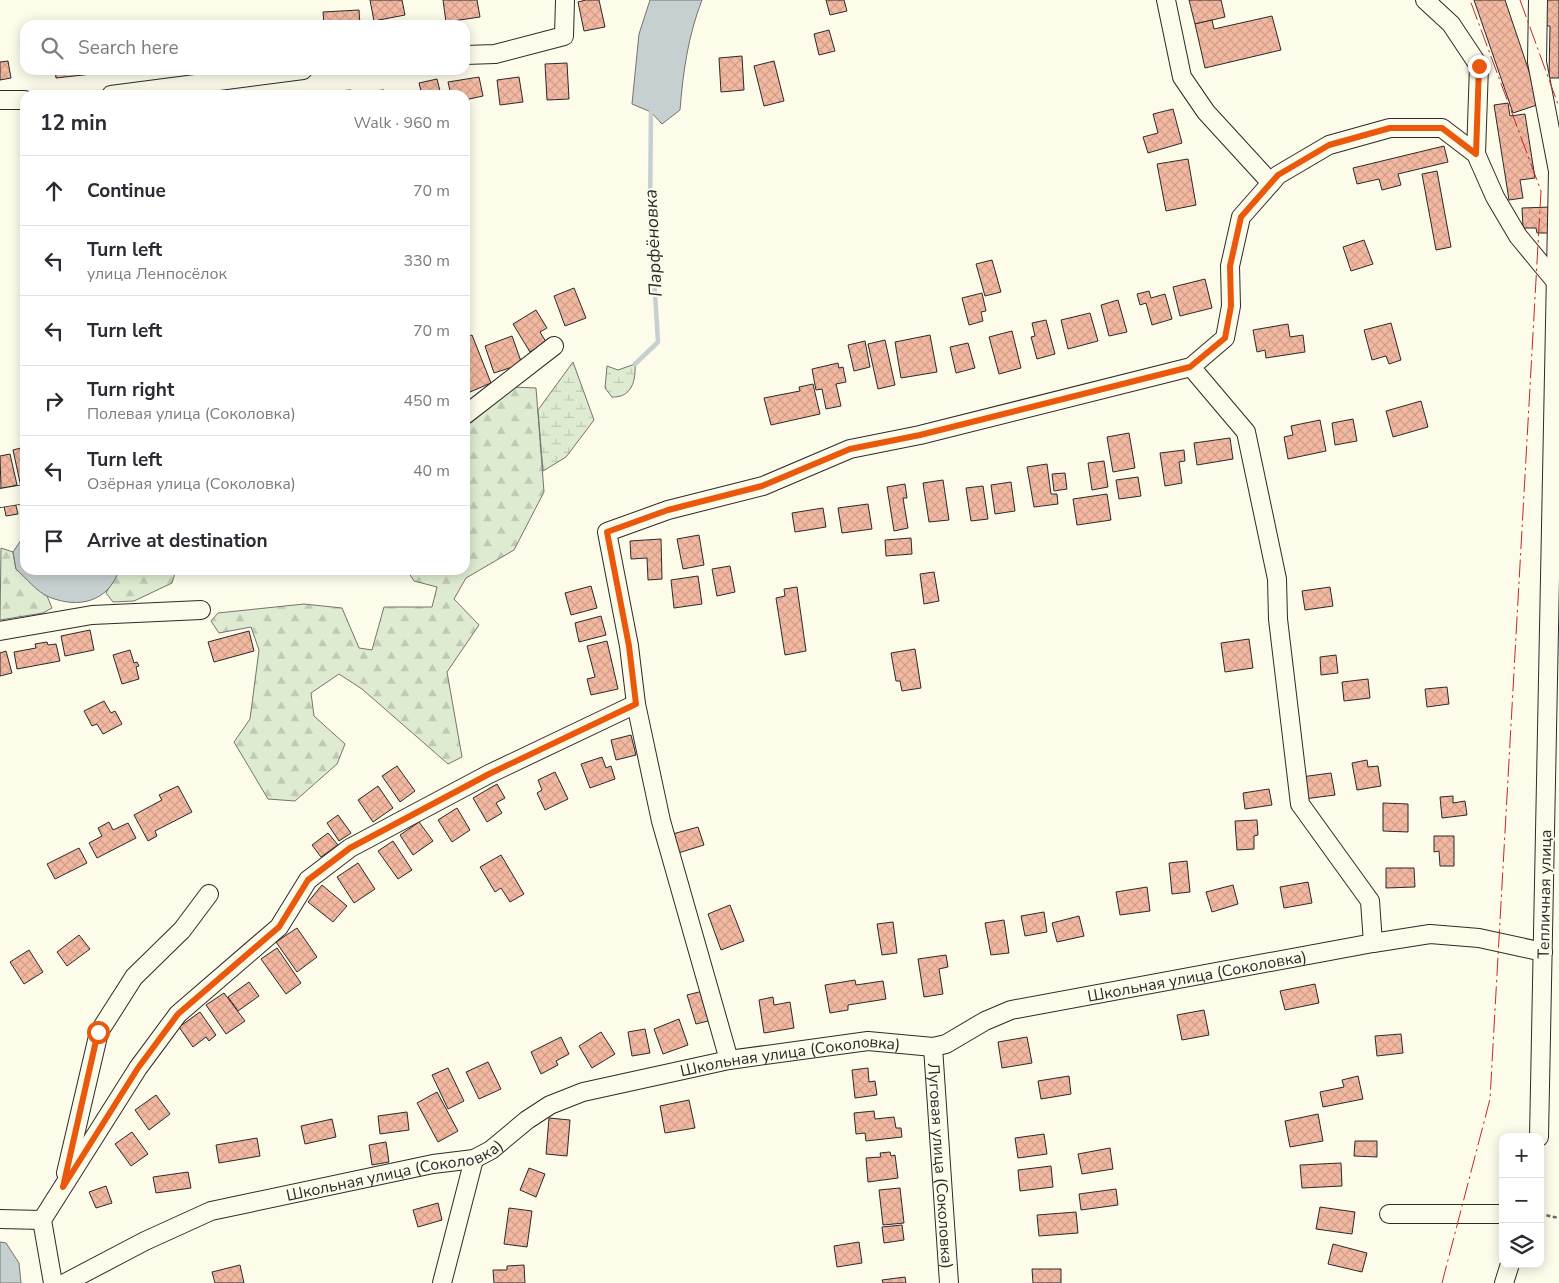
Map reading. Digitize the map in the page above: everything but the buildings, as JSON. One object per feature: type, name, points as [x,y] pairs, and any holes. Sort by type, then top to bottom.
[{"type":"street","points":[[470,55],[495,54],[564,36],[565,0]]},
{"type":"street","points":[[1166,0],[1182,77],[1206,112],[1271,183]]},
{"type":"street","points":[[1425,0],[1451,24],[1479,66],[1476,154],[1495,197],[1518,236],[1556,282]]},
{"type":"street","name":"Тепличная улица","points":[[1538,0],[1537,62],[1558,171],[1539,1133]]},
{"type":"street","points":[[149,90],[265,75]]},
{"type":"street","points":[[0,100],[20,100]]},
{"type":"street","points":[[729,1060],[661,820],[636,704],[629,646],[607,532],[668,510],[762,486],[850,449],[929,432],[1190,367],[1225,338],[1231,306],[1230,266],[1241,217],[1278,175],[1329,145],[1390,128],[1442,128],[1476,154]]},
{"type":"street","points":[[470,411],[554,346]]},
{"type":"street","points":[[1190,367],[1246,432],[1277,579],[1278,619],[1300,804],[1370,901],[1373,943]]},
{"type":"street","points":[[0,498],[20,495]]},
{"type":"street","points":[[0,631],[92,615],[201,610]]},
{"type":"street","points":[[53,1283],[42,1220],[138,1068],[178,1014],[279,927],[308,880],[350,848],[489,774],[636,704]]},
{"type":"street","points":[[63,1187],[98,1032],[134,978],[182,930],[209,894]]},
{"type":"street","name":"Школьная улица (Соколовка)","points":[[66,1283],[145,1241],[211,1211],[434,1164],[474,1159],[491,1150],[526,1120],[550,1105],[583,1092],[729,1060],[868,1041],[933,1047],[946,1044],[985,1021],[1011,1010],[1430,934],[1479,938],[1543,952]]},
{"type":"street","name":"Луговая улица (Соколовка)","points":[[933,1047],[948,1283]]},
{"type":"street","points":[[442,1283],[474,1159]]},
{"type":"street","points":[[1389,1214],[1499,1214]]},
{"type":"street","points":[[0,1219],[42,1220]]},
{"type":"street","points":[[1504,1283],[1509,1268]]},
{"type":"path","points":[[1544,1215],[1559,1218]]},
{"type":"green space","points":[[573,362],[594,420],[566,457],[543,471],[538,410]]},
{"type":"green space","points":[[635,364],[635,376],[631,387],[624,395],[612,397],[605,388],[607,366],[618,370]]},
{"type":"green space","points":[[513,387],[536,388],[544,492],[514,550],[466,578],[454,599],[479,625],[447,672],[462,757],[448,764],[362,689],[339,674],[311,693],[314,716],[345,744],[337,764],[295,801],[268,799],[234,742],[250,719],[259,650],[251,627],[219,633],[211,621],[218,613],[304,604],[342,608],[359,648],[372,650],[384,607],[432,607],[437,587],[414,581],[410,575],[470,575],[470,423]]},
{"type":"green space","points":[[1,548],[13,552],[16,569],[20,575],[23,575],[47,596],[52,608],[43,613],[0,620]]},
{"type":"green space","points":[[116,575],[174,575],[172,583],[134,601],[113,602],[106,593]]},
{"type":"shaded area","points":[[650,0],[702,0],[687,54],[680,110],[662,124],[651,112],[632,104],[639,34]]},
{"type":"shaded area","points":[[20,542],[20,573],[16,569],[13,552]]},
{"type":"shaded area","points":[[22,575],[117,575],[108,589],[100,596],[81,602],[60,601],[45,595]]},
{"type":"shaded area","points":[[0,1242],[6,1243],[19,1263],[21,1283],[0,1283]]},
{"type":"waterway","name":"Парфёновка","points":[[635,364],[658,342],[650,211],[651,112]]},
{"type":"power","points":[[1442,1283],[1490,1099],[1541,191],[1470,0]]},
{"type":"power","points":[[1520,0],[1559,107]]},
{"type":"route","points":[[98,1032],[63,1187],[138,1068],[178,1014],[279,927],[308,880],[350,848],[489,774],[636,704],[629,646],[607,532],[668,510],[762,486],[850,449],[920,435],[1190,367],[1225,338],[1231,306],[1230,266],[1241,217],[1278,175],[1329,145],[1390,128],[1442,128],[1476,154],[1479,66]]}]
